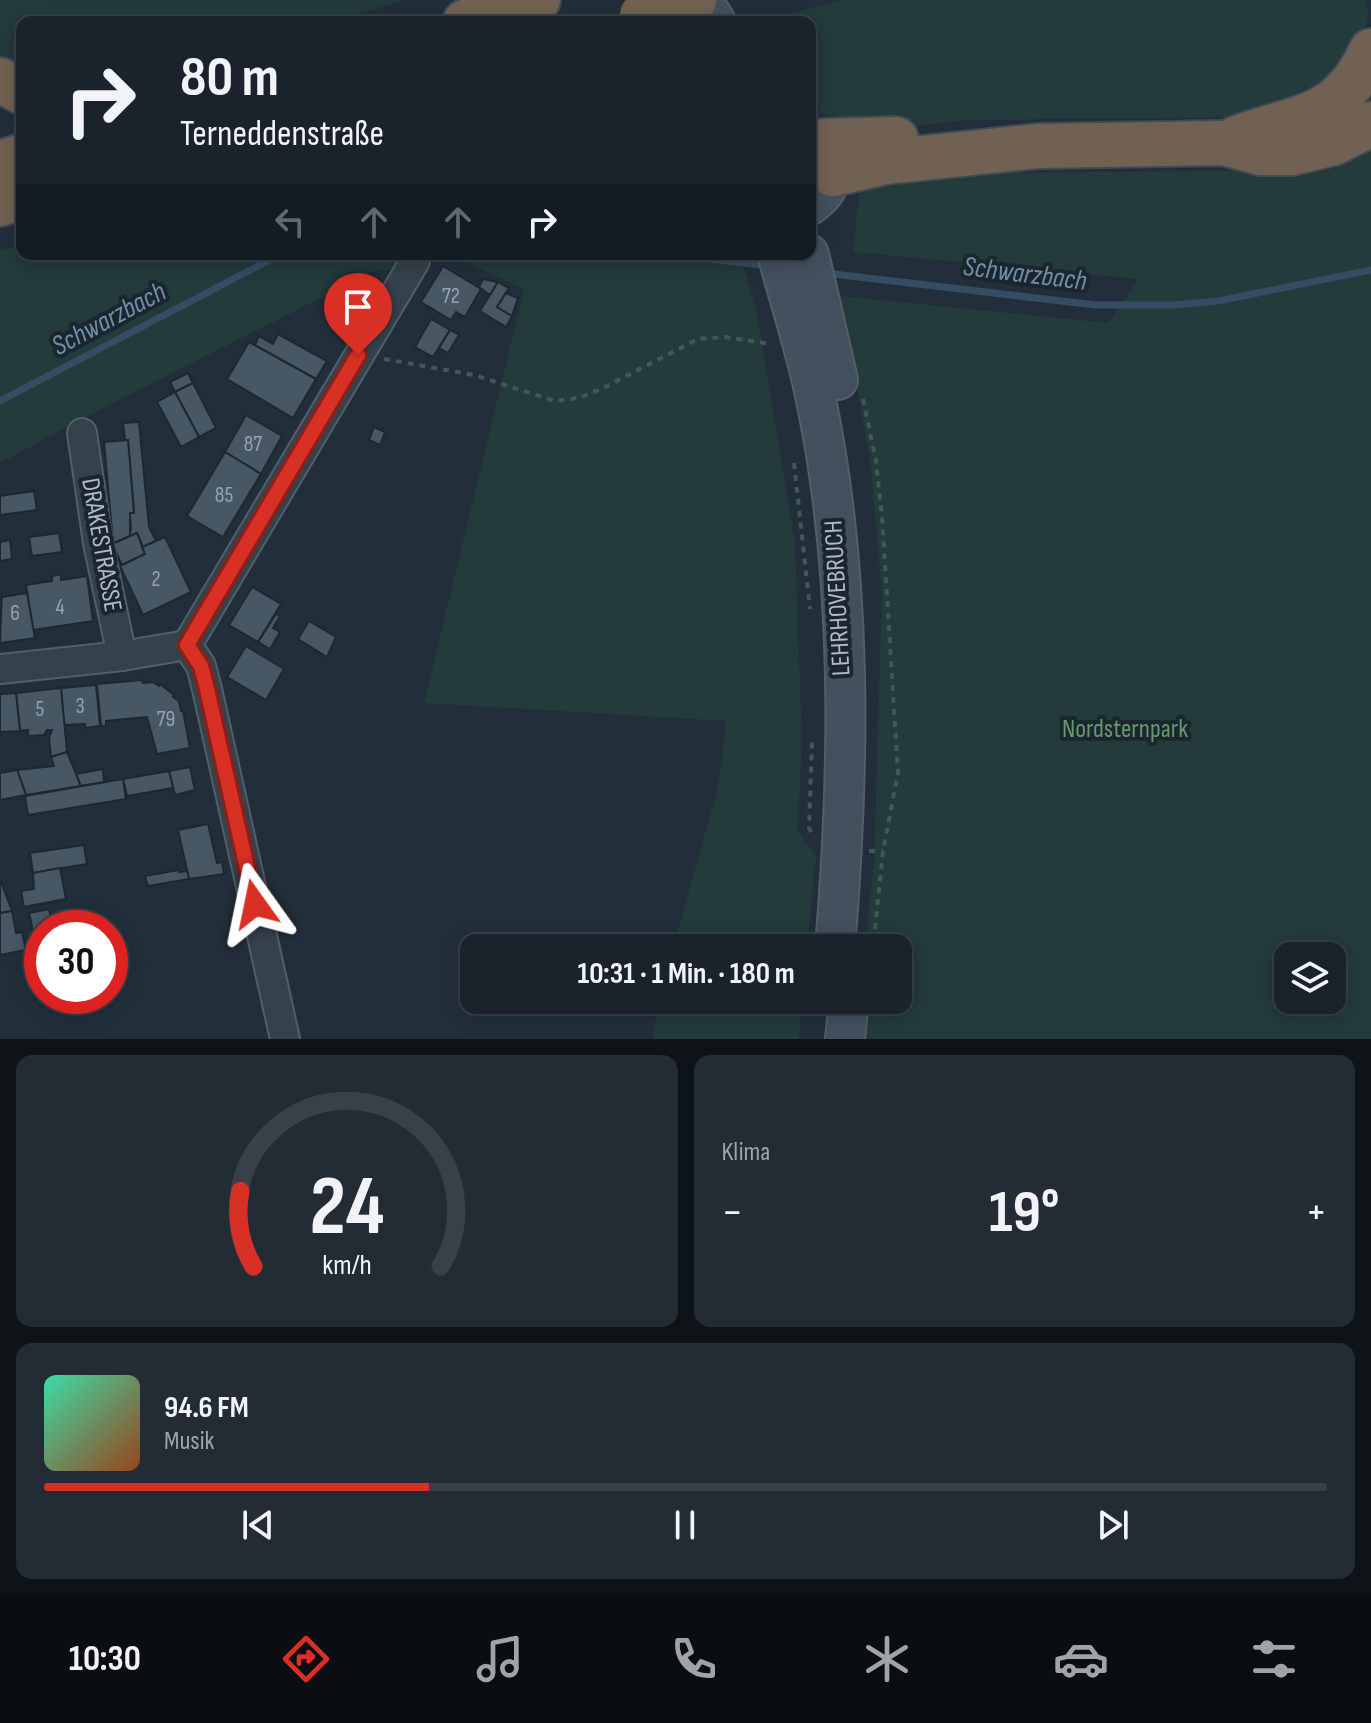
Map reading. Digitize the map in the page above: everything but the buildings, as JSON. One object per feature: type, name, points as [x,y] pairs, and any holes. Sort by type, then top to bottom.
[{"type":"highway","points":[[485,16],[538,0]]},
{"type":"highway","points":[[650,15],[694,0]]},
{"type":"highway","points":[[1224,143],[1313,114],[1355,78],[1371,51]]},
{"type":"highway","points":[[819,162],[885,162],[1038,146],[1224,143],[1261,153],[1292,153],[1334,143],[1371,124]]},
{"type":"street","name":"LEHRHOVEBRUCH","points":[[781,260],[802,292]]},
{"type":"street","name":"LEHRHOVEBRUCH","points":[[808,260],[802,292],[836,541],[864,851],[856,934]]},
{"type":"street","points":[[0,669],[122,656],[187,645],[415,261]]},
{"type":"street","name":"DRAKESTRASSE","points":[[82,433],[98,543],[122,656]]},
{"type":"street","points":[[187,645],[201,666],[207,689],[285,1039]]},
{"type":"street","name":"LEHRHOVEBRUCH","points":[[839,934],[864,851]]},
{"type":"street","points":[[831,1039],[832,1014]]},
{"type":"street","points":[[845,1039],[848,1014]]},
{"type":"path","points":[[358,355],[474,375],[555,401],[579,398],[601,389],[698,339],[725,337],[781,345]]},
{"type":"path","points":[[861,387],[876,461],[882,517],[898,773],[864,851],[872,934]]},
{"type":"path","points":[[793,457],[810,612]]},
{"type":"path","points":[[813,733],[809,828],[814,838],[864,851]]},
{"type":"green space","points":[[0,0],[405,0],[353,16],[16,16],[16,69],[0,60]]},
{"type":"green space","points":[[839,0],[1367,0],[1368,18],[1359,49],[1344,73],[1275,117],[969,120],[876,130],[863,120],[835,118],[816,110],[816,16],[783,16]]},
{"type":"green space","name":"Nordsternpark","points":[[1371,145],[1371,1039],[856,1039],[859,1014],[912,1014],[912,934],[866,934],[874,863],[882,594],[870,459],[840,296],[1108,323],[1139,279],[853,252],[859,192],[897,174],[1291,170]]},
{"type":"green space","points":[[16,246],[16,260],[445,260],[372,272],[0,463],[0,250]]},
{"type":"green space","points":[[461,260],[742,260],[757,313],[795,544],[802,739],[798,830],[816,856],[808,934],[677,934],[718,787],[726,721],[424,703],[524,289]]},
{"type":"green space","points":[[656,1014],[801,1014],[799,1039],[652,1039]]},
{"type":"waterway","name":"Schwarzbach","points":[[0,401],[270,260]]},
{"type":"waterway","name":"Schwarzbach","points":[[720,260],[769,266]]},
{"type":"waterway","name":"Schwarzbach","points":[[825,273],[1095,305],[1174,305],[1218,301],[1371,270]]},
{"type":"route","points":[[255,904],[201,666],[187,645],[358,355]]}]
